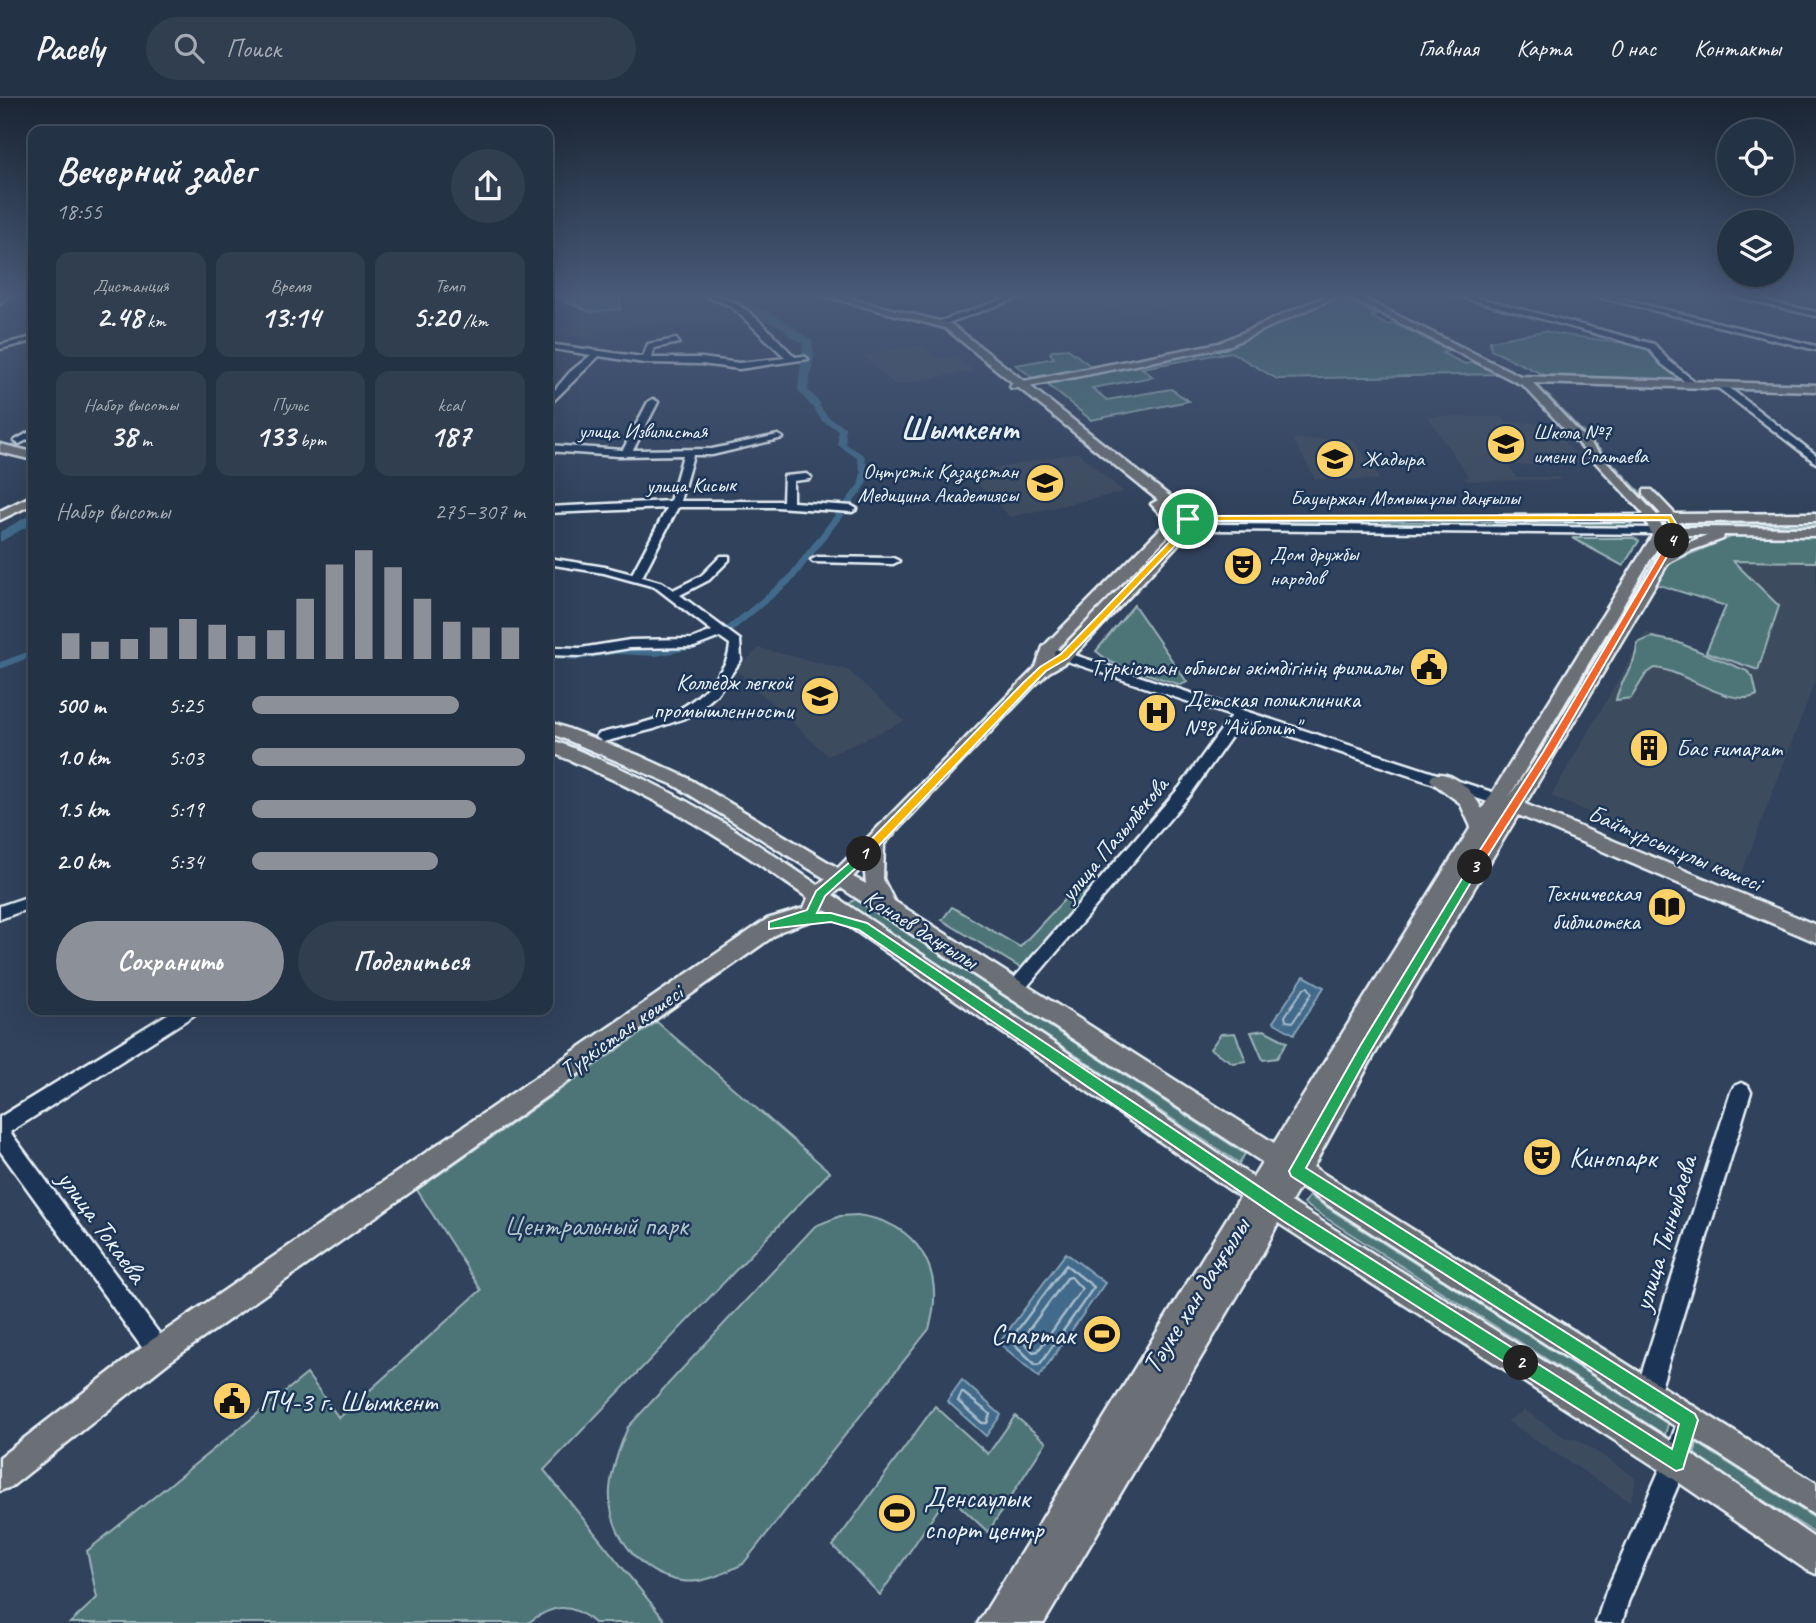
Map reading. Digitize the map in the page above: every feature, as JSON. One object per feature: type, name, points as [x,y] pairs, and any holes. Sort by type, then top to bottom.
[{"type":"main road","points":[[995,366],[1172,521]]},
{"type":"main road","points":[[1018,386],[1117,366]]},
{"type":"main road","points":[[1495,366],[1528,384],[1657,528],[1674,522],[1816,517]]},
{"type":"main road","points":[[1509,366],[1538,380],[1674,522],[1730,531],[1816,532]]},
{"type":"main road","points":[[1521,379],[1816,388]]},
{"type":"main road","points":[[1018,386],[1188,522]]},
{"type":"main road","points":[[0,440],[28,444]]},
{"type":"main road","points":[[0,440],[28,445]]},
{"type":"main road","points":[[0,448],[28,456]]},
{"type":"main road","points":[[0,455],[28,457]]},
{"type":"main road","points":[[0,516],[28,502]]},
{"type":"main road","name":"Түркістан көшесі","points":[[1043,669],[1048,650],[1172,521]]},
{"type":"main road","name":"Түркістан көшесі","points":[[0,1476],[159,1352],[774,926],[812,913],[820,894],[839,879],[1043,669],[1065,656],[1188,522]]},
{"type":"main road","name":"Тәуке хан даңғылы","points":[[1288,1165],[1481,829],[1507,803],[1662,562],[1674,522]]},
{"type":"main road","name":"Тәуке хан даңғылы","points":[[994,1623],[1288,1165],[1365,1050],[1478,862],[1507,803],[1657,528]]},
{"type":"main road","points":[[1662,562],[1685,548],[1730,531]]},
{"type":"main road","points":[[553,719],[603,737],[679,775]]},
{"type":"main road","name":"Қонаев даңғылы","points":[[553,728],[679,775],[1816,1501]]},
{"type":"main road","name":"Қонаев даңғылы","points":[[553,747],[616,772],[676,803],[820,894],[863,926],[1319,1235]]},
{"type":"main road","points":[[553,757],[638,794],[676,803]]},
{"type":"main road","points":[[1439,779],[1463,792],[1472,803],[1481,829]]},
{"type":"main road","name":"Байтұрсынұлы көшесі","points":[[1507,803],[1816,934]]},
{"type":"main road","points":[[875,842],[873,879],[887,907]]},
{"type":"main road","points":[[774,926],[809,918],[831,918],[863,926]]},
{"type":"main road","name":"Тәуке хан даңғылы","points":[[1025,1623],[1256,1240],[1266,1199]]},
{"type":"main road","points":[[1256,1240],[1268,1228],[1282,1226],[1319,1235],[1676,1462],[1816,1558]]},
{"type":"street","points":[[553,391],[582,366]]},
{"type":"street","points":[[1670,366],[1695,385]]},
{"type":"street","points":[[1720,385],[1816,460]]},
{"type":"street","points":[[627,452],[653,402]]},
{"type":"street","points":[[19,441],[28,436]]},
{"type":"street","name":"улица Извилистая","points":[[553,448],[712,452],[778,438]]},
{"type":"street","points":[[636,577],[674,504],[689,452]]},
{"type":"street","points":[[788,503],[788,478],[806,477]]},
{"type":"street","name":"улица Кисык","points":[[553,510],[674,504],[788,503],[851,509]]},
{"type":"street","name":"Бауыржан Момышұлы даңғылы","points":[[1188,522],[1638,519],[1657,528]]},
{"type":"street","points":[[1172,521],[1188,522]]},
{"type":"street","name":"Бауыржан Момышұлы даңғылы","points":[[1188,522],[1657,528]]},
{"type":"street","points":[[669,593],[672,595],[705,578],[724,558]]},
{"type":"street","points":[[817,561],[893,561]]},
{"type":"street","points":[[553,562],[636,577],[659,585],[736,643],[735,660],[712,691],[688,712],[674,719],[603,737]]},
{"type":"street","points":[[553,651],[581,652],[630,644],[694,643],[720,632]]},
{"type":"street","points":[[1048,650],[1507,803]]},
{"type":"street","name":"улица Пазылбекова","points":[[1016,989],[1185,790],[1220,745],[1240,713]]},
{"type":"street","points":[[0,913],[28,903]]},
{"type":"street","points":[[0,1128],[180,1015]]},
{"type":"street","name":"улица Тыныбаева","points":[[1647,1394],[1741,1092]]},
{"type":"street","name":"улица Токаева","points":[[0,1135],[159,1352]]},
{"type":"street","points":[[1609,1623],[1615,1601],[1676,1462],[1689,1420]]},
{"type":"shaded area","points":[[874,366],[968,366],[974,371],[895,385]]},
{"type":"shaded area","name":"Школа №7 имени Спатаева","points":[[1427,416],[1502,417],[1506,422],[1548,423],[1585,465],[1508,465],[1517,477],[1558,477],[1562,480],[1467,481],[1463,478],[1469,477]]},
{"type":"shaded area","name":"Жадыра","points":[[1293,439],[1353,439],[1380,480],[1315,479]]},
{"type":"shaded area","name":"Оңтүстік Қазақстан Медицина Академиясы","points":[[1077,452],[1124,492],[1010,517],[968,474]]},
{"type":"shaded area","points":[[1732,561],[1816,562],[1816,679],[1740,878],[1551,796],[1646,632],[1757,670]]},
{"type":"shaded area","name":"Колледж легкой промышленности","points":[[759,648],[848,670],[905,721],[828,756],[736,670]]},
{"type":"shaded area","points":[[1524,1410],[1567,1439],[1577,1439],[1633,1476],[1636,1481],[1630,1502],[1507,1421]]},
{"type":"green space","points":[[1018,366],[1092,367],[1033,378]]},
{"type":"green space","points":[[1123,366],[1152,366],[1142,368],[1153,377],[1092,388],[1107,400],[1171,389],[1189,401],[1091,420],[1043,381]]},
{"type":"green space","points":[[1255,366],[1483,366],[1500,374],[1277,379]]},
{"type":"green space","points":[[1525,366],[1665,366],[1684,380],[1544,375]]},
{"type":"green space","points":[[1534,385],[1538,385],[1656,509],[1651,509]]},
{"type":"green space","points":[[1213,521],[1629,522],[1634,527],[1215,526]]},
{"type":"green space","points":[[1679,521],[1816,521],[1816,525],[1683,525]]},
{"type":"green space","points":[[1736,535],[1816,536],[1816,562],[1733,561],[1779,606],[1758,670],[1706,652],[1726,606],[1656,584],[1669,563]]},
{"type":"green space","points":[[1572,538],[1634,538],[1639,541],[1623,566]]},
{"type":"green space","points":[[1134,605],[1187,682],[1181,685],[1110,662],[1096,651]]},
{"type":"green space","points":[[1651,637],[1677,642],[1747,671],[1753,677],[1757,695],[1734,697],[1655,668],[1646,674],[1631,698],[1616,700],[1634,659],[1637,643]]},
{"type":"green space","points":[[1089,873],[1102,883],[1024,970],[942,920],[952,907],[1020,947]]},
{"type":"green space","points":[[855,899],[1245,1154],[1239,1163],[848,905]]},
{"type":"green space","name":"Центральный парк","points":[[657,1022],[830,1172],[544,1470],[667,1623],[594,1623],[577,1611],[561,1608],[545,1612],[528,1623],[70,1623],[97,1598],[87,1551],[307,1374],[339,1418],[481,1290],[417,1190]]},
{"type":"green space","points":[[1264,1030],[1287,1042],[1277,1058],[1263,1060],[1251,1032]]},
{"type":"green space","points":[[1235,1033],[1246,1061],[1233,1063],[1210,1049],[1221,1034]]},
{"type":"green space","points":[[1309,1196],[1668,1424],[1665,1435],[1304,1204]]},
{"type":"green space","points":[[857,1215],[897,1228],[912,1239],[923,1253],[934,1288],[929,1329],[743,1564],[714,1577],[690,1582],[666,1577],[652,1570],[629,1549],[620,1535],[610,1505],[612,1473],[628,1427],[815,1226],[840,1216]]},
{"type":"green space","name":"Денсаулык спорт центр","points":[[935,1406],[988,1454],[1015,1416],[1046,1442],[988,1532],[948,1495],[880,1595],[833,1546]]},
{"type":"green space","points":[[1697,1443],[1816,1519],[1816,1534],[1694,1456]]},
{"type":"water","points":[[1304,976],[1324,987],[1294,1034],[1273,1022]]},
{"type":"water","points":[[1066,1253],[1105,1283],[1039,1377],[999,1343]]},
{"type":"water","points":[[962,1380],[1001,1415],[986,1436],[947,1401]]},
{"type":"waterway","points":[[807,366],[803,390],[815,404]]},
{"type":"waterway","points":[[553,655],[578,657],[616,651],[656,653],[695,646],[719,638],[790,579],[862,485],[865,473],[861,457],[842,445],[842,429],[825,419],[815,404]]},
{"type":"waterway","points":[[0,538],[28,520]]},
{"type":"waterway","points":[[0,666],[28,655]]},
{"type":"place","name":"Школа №7 имени Спатаева","points":[[1506,444]]},
{"type":"place","name":"Жадыра","points":[[1335,459]]},
{"type":"place","name":"Оңтүстік Қазақстан Медицина Академиясы","points":[[1045,483]]},
{"type":"place","name":"Дом дружбы народов","points":[[1243,566]]},
{"type":"place","name":"Түркістан облысы әкімдігінің филиалы","points":[[1429,667]]},
{"type":"place","name":"Колледж легкой промышленности","points":[[820,696]]},
{"type":"place","name":"Детская поликлиника №8 \"Айболит\"","points":[[1157,713]]},
{"type":"place","name":"Бас ғимарат","points":[[1649,748]]},
{"type":"place","name":"Техническая библиотека","points":[[1667,907]]},
{"type":"place","name":"Кинопарк","points":[[1542,1157]]},
{"type":"place","name":"Спартак","points":[[1102,1334]]},
{"type":"place","name":"ПЧ-3 г. Шымкент","points":[[232,1401]]},
{"type":"place","name":"Денсаулык спорт центр","points":[[897,1513]]},
{"type":"district","name":"Шымкент","points":[[959,428]]},
{"type":"route","points":[[1671,517],[1676,530],[1662,562],[1365,1050],[1296,1171],[1689,1420],[1676,1462],[1288,1215],[863,926],[845,920],[809,918],[774,926],[812,913],[820,894],[839,879],[1026,685],[1043,669],[1065,656],[1184,531],[1188,526],[1188,519],[1671,517]]}]
